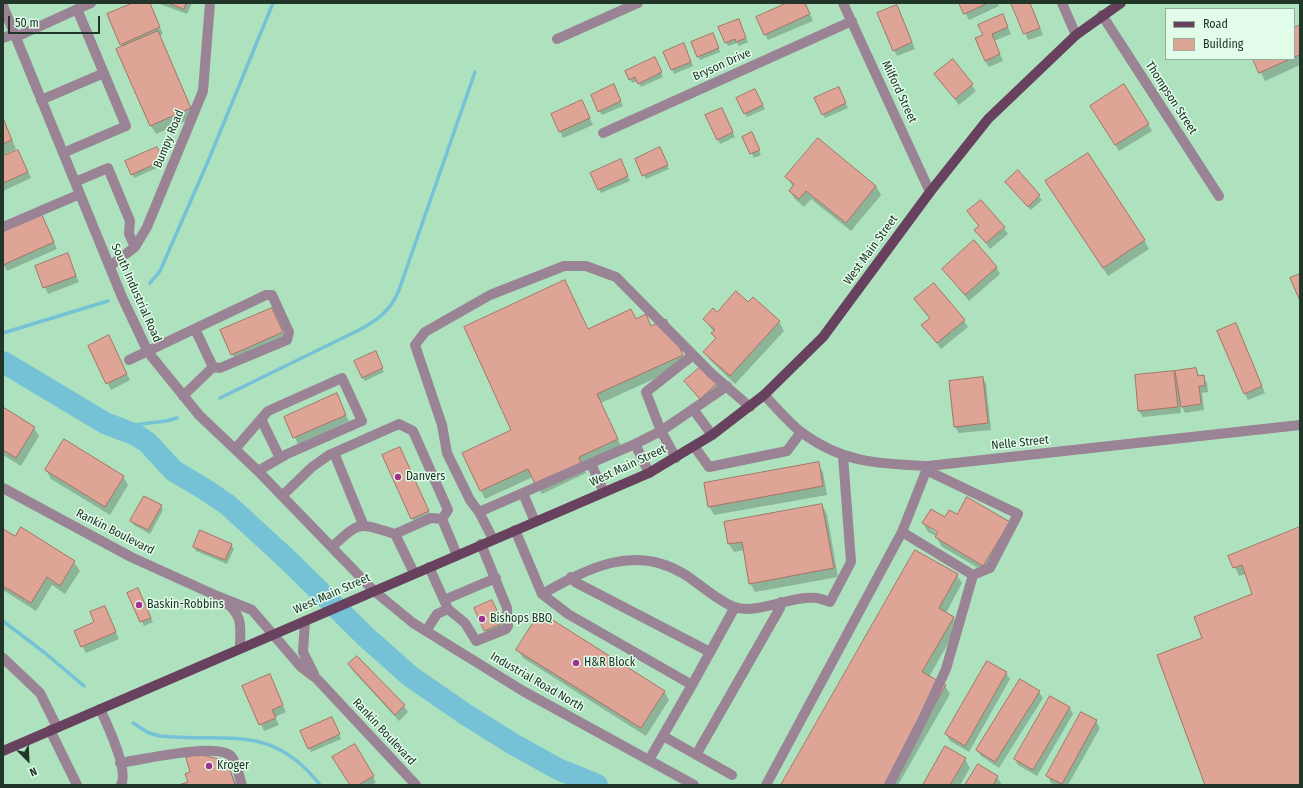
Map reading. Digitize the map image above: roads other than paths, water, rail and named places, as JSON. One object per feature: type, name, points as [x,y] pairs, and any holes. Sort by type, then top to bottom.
[{"type":"main road","name":"West Main Street","points":[[3,750],[305,621],[373,590],[649,473],[712,435],[764,396],[823,336],[930,192],[988,119],[1076,35],[1120,3]]},
{"type":"street","points":[[3,38],[15,35],[91,3]]},
{"type":"street","name":"Bumpy Road","points":[[110,266],[135,247],[148,227],[203,91],[210,3]]},
{"type":"street","points":[[557,39],[638,3]]},
{"type":"street","name":"Milford Street","points":[[843,3],[930,192]]},
{"type":"street","points":[[1062,3],[1076,35]]},
{"type":"street","name":"South Industrial Road","points":[[3,6],[110,266],[148,352],[199,415],[258,471],[373,590]]},
{"type":"street","points":[[63,153],[126,126],[77,9]]},
{"type":"street","name":"Thompson Street","points":[[1102,15],[1219,196]]},
{"type":"street","name":"Bryson Drive","points":[[602,133],[852,21]]},
{"type":"street","points":[[42,100],[104,73]]},
{"type":"street","points":[[75,182],[108,168],[130,221],[129,234],[135,247]]},
{"type":"street","points":[[3,227],[80,194]]},
{"type":"street","points":[[493,540],[479,512],[470,500],[447,453],[442,425],[415,345],[425,332],[490,295],[564,266],[586,266],[616,277],[712,374],[750,407]]},
{"type":"street","points":[[129,360],[266,295],[272,295],[289,332],[287,340],[220,368],[213,367]]},
{"type":"street","points":[[195,329],[213,367]]},
{"type":"street","points":[[676,458],[661,431],[646,392],[693,355]]},
{"type":"street","points":[[184,396],[213,367]]},
{"type":"street","points":[[235,449],[268,410],[342,378],[362,421],[280,458],[258,471]]},
{"type":"street","points":[[479,512],[591,464],[661,431],[727,386]]},
{"type":"street","name":"Nelle Street","points":[[764,396],[801,432],[842,456],[876,464],[927,468],[1300,425]]},
{"type":"street","points":[[694,409],[712,435]]},
{"type":"street","points":[[261,419],[280,458]]},
{"type":"street","points":[[282,496],[312,467],[334,453],[399,424],[413,431],[448,510],[442,519]]},
{"type":"street","points":[[694,446],[709,467],[787,451],[801,432]]},
{"type":"street","points":[[635,444],[649,473]]},
{"type":"street","points":[[334,453],[363,524]]},
{"type":"street","points":[[542,594],[571,577],[614,562],[630,559],[646,559],[683,573],[714,595],[735,607],[751,608],[781,602],[816,598],[830,602],[850,562],[842,456]]},
{"type":"street","points":[[591,464],[604,492]]},
{"type":"street","points":[[766,785],[902,532],[927,468],[1018,514],[990,568],[973,575]]},
{"type":"street","name":"Rankin Boulevard","points":[[3,488],[131,557],[217,596],[252,610],[301,667],[317,679],[416,785]]},
{"type":"street","points":[[523,493],[535,522]]},
{"type":"street","points":[[332,547],[352,528],[363,524],[395,534],[431,518],[442,519]]},
{"type":"street","points":[[442,519],[457,555]]},
{"type":"street","points":[[515,530],[542,594],[568,614],[692,685]]},
{"type":"street","points":[[902,532],[973,575]]},
{"type":"street","points":[[395,534],[414,573]]},
{"type":"street","points":[[467,656],[476,641],[506,629],[508,626],[508,608],[481,544]]},
{"type":"street","points":[[429,566],[446,605],[465,623],[476,641]]},
{"type":"street","points":[[889,785],[923,719],[946,669],[973,575]]},
{"type":"street","points":[[571,577],[574,582],[710,652]]},
{"type":"street","points":[[426,631],[437,614],[446,605],[496,578]]},
{"type":"street","name":"Industrial Road North","points":[[373,590],[413,623],[524,691],[694,785]]},
{"type":"street","name":"Rankin Boulevard","points":[[217,596],[234,609],[239,616],[240,648]]},
{"type":"street","points":[[696,755],[780,608],[781,602]]},
{"type":"street","points":[[649,760],[735,607]]},
{"type":"street","name":"Rankin Boulevard","points":[[305,621],[303,652],[306,662],[317,679]]},
{"type":"street","points":[[3,658],[40,693],[77,785]]},
{"type":"street","points":[[100,708],[114,742],[120,763],[123,778],[121,785]]},
{"type":"street","points":[[663,736],[732,775]]},
{"type":"street","points":[[120,763],[182,752],[207,750],[226,753],[234,759],[242,785]]},
{"type":"waterway","points":[[150,283],[160,271],[209,159],[273,3]]},
{"type":"waterway","points":[[220,398],[359,330],[378,318],[388,309],[399,290],[475,72]]},
{"type":"waterway","points":[[3,333],[108,301]]},
{"type":"waterway","points":[[3,362],[105,423],[136,435],[147,442],[174,471],[228,505],[288,560],[366,637],[410,676],[465,714],[513,744],[558,769],[597,785]]},
{"type":"waterway","points":[[118,427],[166,421],[177,418]]},
{"type":"waterway","points":[[3,621],[45,653],[84,686]]},
{"type":"waterway","points":[[133,723],[149,733],[160,736],[184,738],[227,738],[265,744],[284,752],[302,765],[320,785]]},
{"type":"place","name":"Danvers","points":[[398,477]]},
{"type":"place","name":"Baskin-Robbins","points":[[139,605]]},
{"type":"place","name":"Bishops BBQ","points":[[482,619]]},
{"type":"place","name":"H&R Block","points":[[576,663]]},
{"type":"place","name":"Kroger","points":[[209,766]]}]
